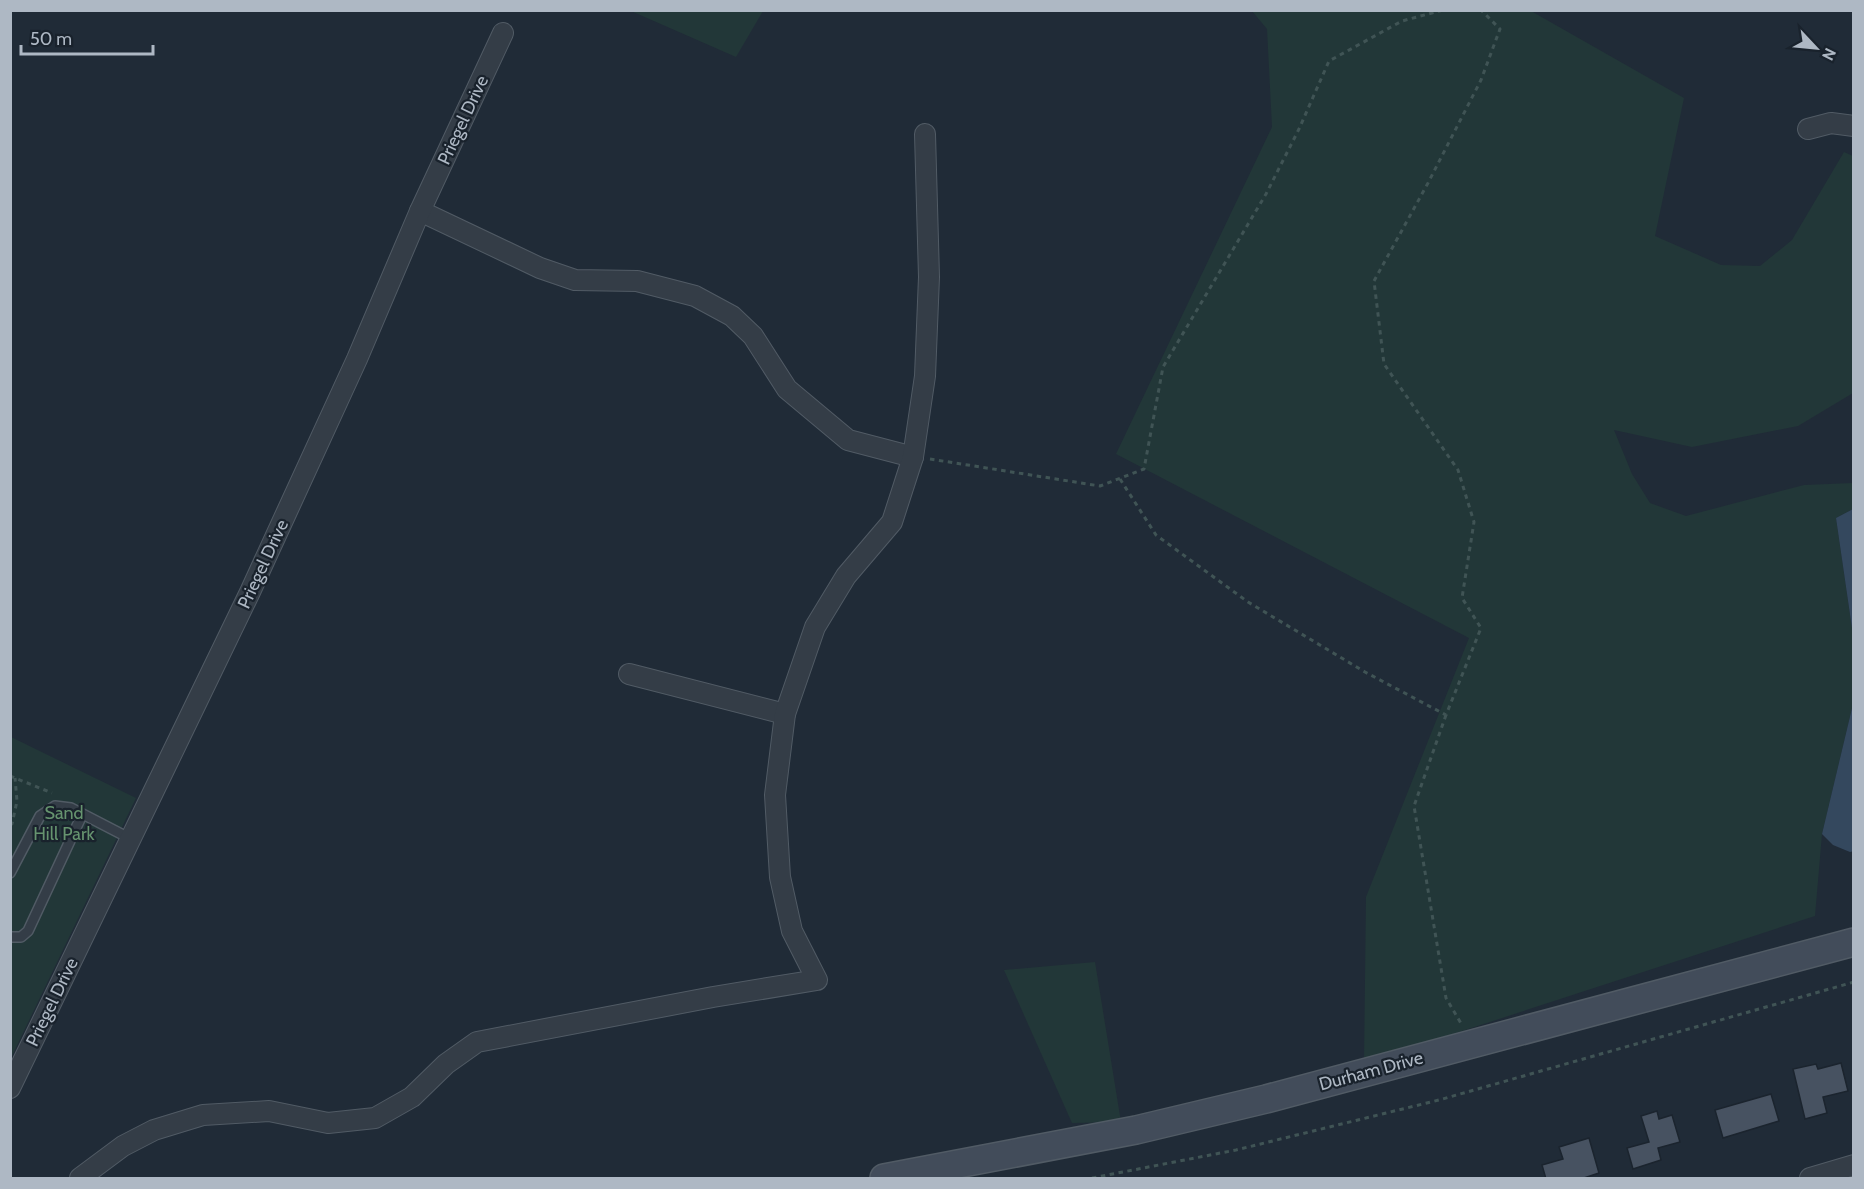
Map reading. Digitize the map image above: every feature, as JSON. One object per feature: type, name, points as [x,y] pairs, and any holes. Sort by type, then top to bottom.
[{"type":"street","name":"Priegel Drive","points":[[10,1088],[288,509],[357,359],[420,211],[503,33]]},
{"type":"street","points":[[1808,129],[1831,123],[1854,126]]},
{"type":"street","points":[[80,1179],[123,1146],[154,1130],[203,1115],[269,1111],[328,1123],[375,1119],[412,1097],[446,1064],[477,1042],[713,997],[817,980],[792,931],[780,877],[775,795],[785,714],[815,627],[846,576],[892,522],[913,457],[925,376],[929,277],[925,134]]},
{"type":"street","points":[[420,211],[540,268],[575,280],[637,281],[695,296],[732,316],[753,336],[787,389],[848,440],[913,457]]},
{"type":"street","points":[[629,674],[785,714]]},
{"type":"street","name":"Durham Drive","points":[[884,1179],[1136,1130],[1266,1099],[1854,942]]},
{"type":"street","points":[[1810,1179],[1854,1165]]},
{"type":"lane","points":[[10,873],[31,831],[45,811],[55,806],[71,808],[131,838]]},
{"type":"lane","points":[[10,937],[21,937],[28,931],[82,815]]},
{"type":"path","points":[[913,457],[1100,486],[1144,469],[1163,367],[1266,194],[1329,62],[1402,21],[1443,10]]},
{"type":"path","points":[[1465,1047],[1463,1025],[1446,998],[1414,806],[1446,715],[1481,628],[1462,598],[1474,522],[1458,470],[1384,364],[1374,281],[1481,80],[1500,29],[1481,10]]},
{"type":"path","points":[[1120,479],[1156,535],[1248,602],[1365,672],[1446,715]]},
{"type":"path","points":[[11,825],[18,794],[15,778]]},
{"type":"path","points":[[1092,1179],[1236,1150],[1439,1100],[1854,981]]},
{"type":"green space","points":[[763,10],[736,57],[631,11]]},
{"type":"green space","points":[[1252,11],[1531,11],[1684,98],[1655,236],[1721,265],[1760,266],[1792,240],[1844,152],[1853,156],[1853,393],[1798,426],[1692,447],[1614,430],[1632,474],[1650,503],[1686,516],[1804,485],[1853,483],[1853,509],[1836,518],[1853,635],[1853,704],[1822,834],[1815,916],[1364,1063],[1366,897],[1469,638],[1116,454],[1272,127],[1267,29]]},
{"type":"green space","name":"Sand Hill Park","points":[[11,737],[136,798],[11,1058]]},
{"type":"green space","points":[[1095,962],[1121,1122],[1072,1123],[1004,970]]},
{"type":"water","points":[[1853,509],[1853,635],[1836,518]]},
{"type":"water","points":[[1853,704],[1854,851],[1850,852],[1833,845],[1822,834]]},
{"type":"building","points":[[1841,1063],[1848,1091],[1823,1097],[1827,1113],[1805,1119],[1793,1069],[1816,1064],[1818,1069]]},
{"type":"building","points":[[1771,1094],[1779,1121],[1723,1138],[1715,1110]]},
{"type":"building","points":[[1657,1111],[1659,1119],[1672,1115],[1680,1142],[1658,1148],[1661,1160],[1633,1169],[1627,1148],[1649,1142],[1641,1116]]},
{"type":"building","points":[[1589,1138],[1599,1173],[1581,1179],[1546,1179],[1542,1165],[1563,1159],[1559,1147]]}]
